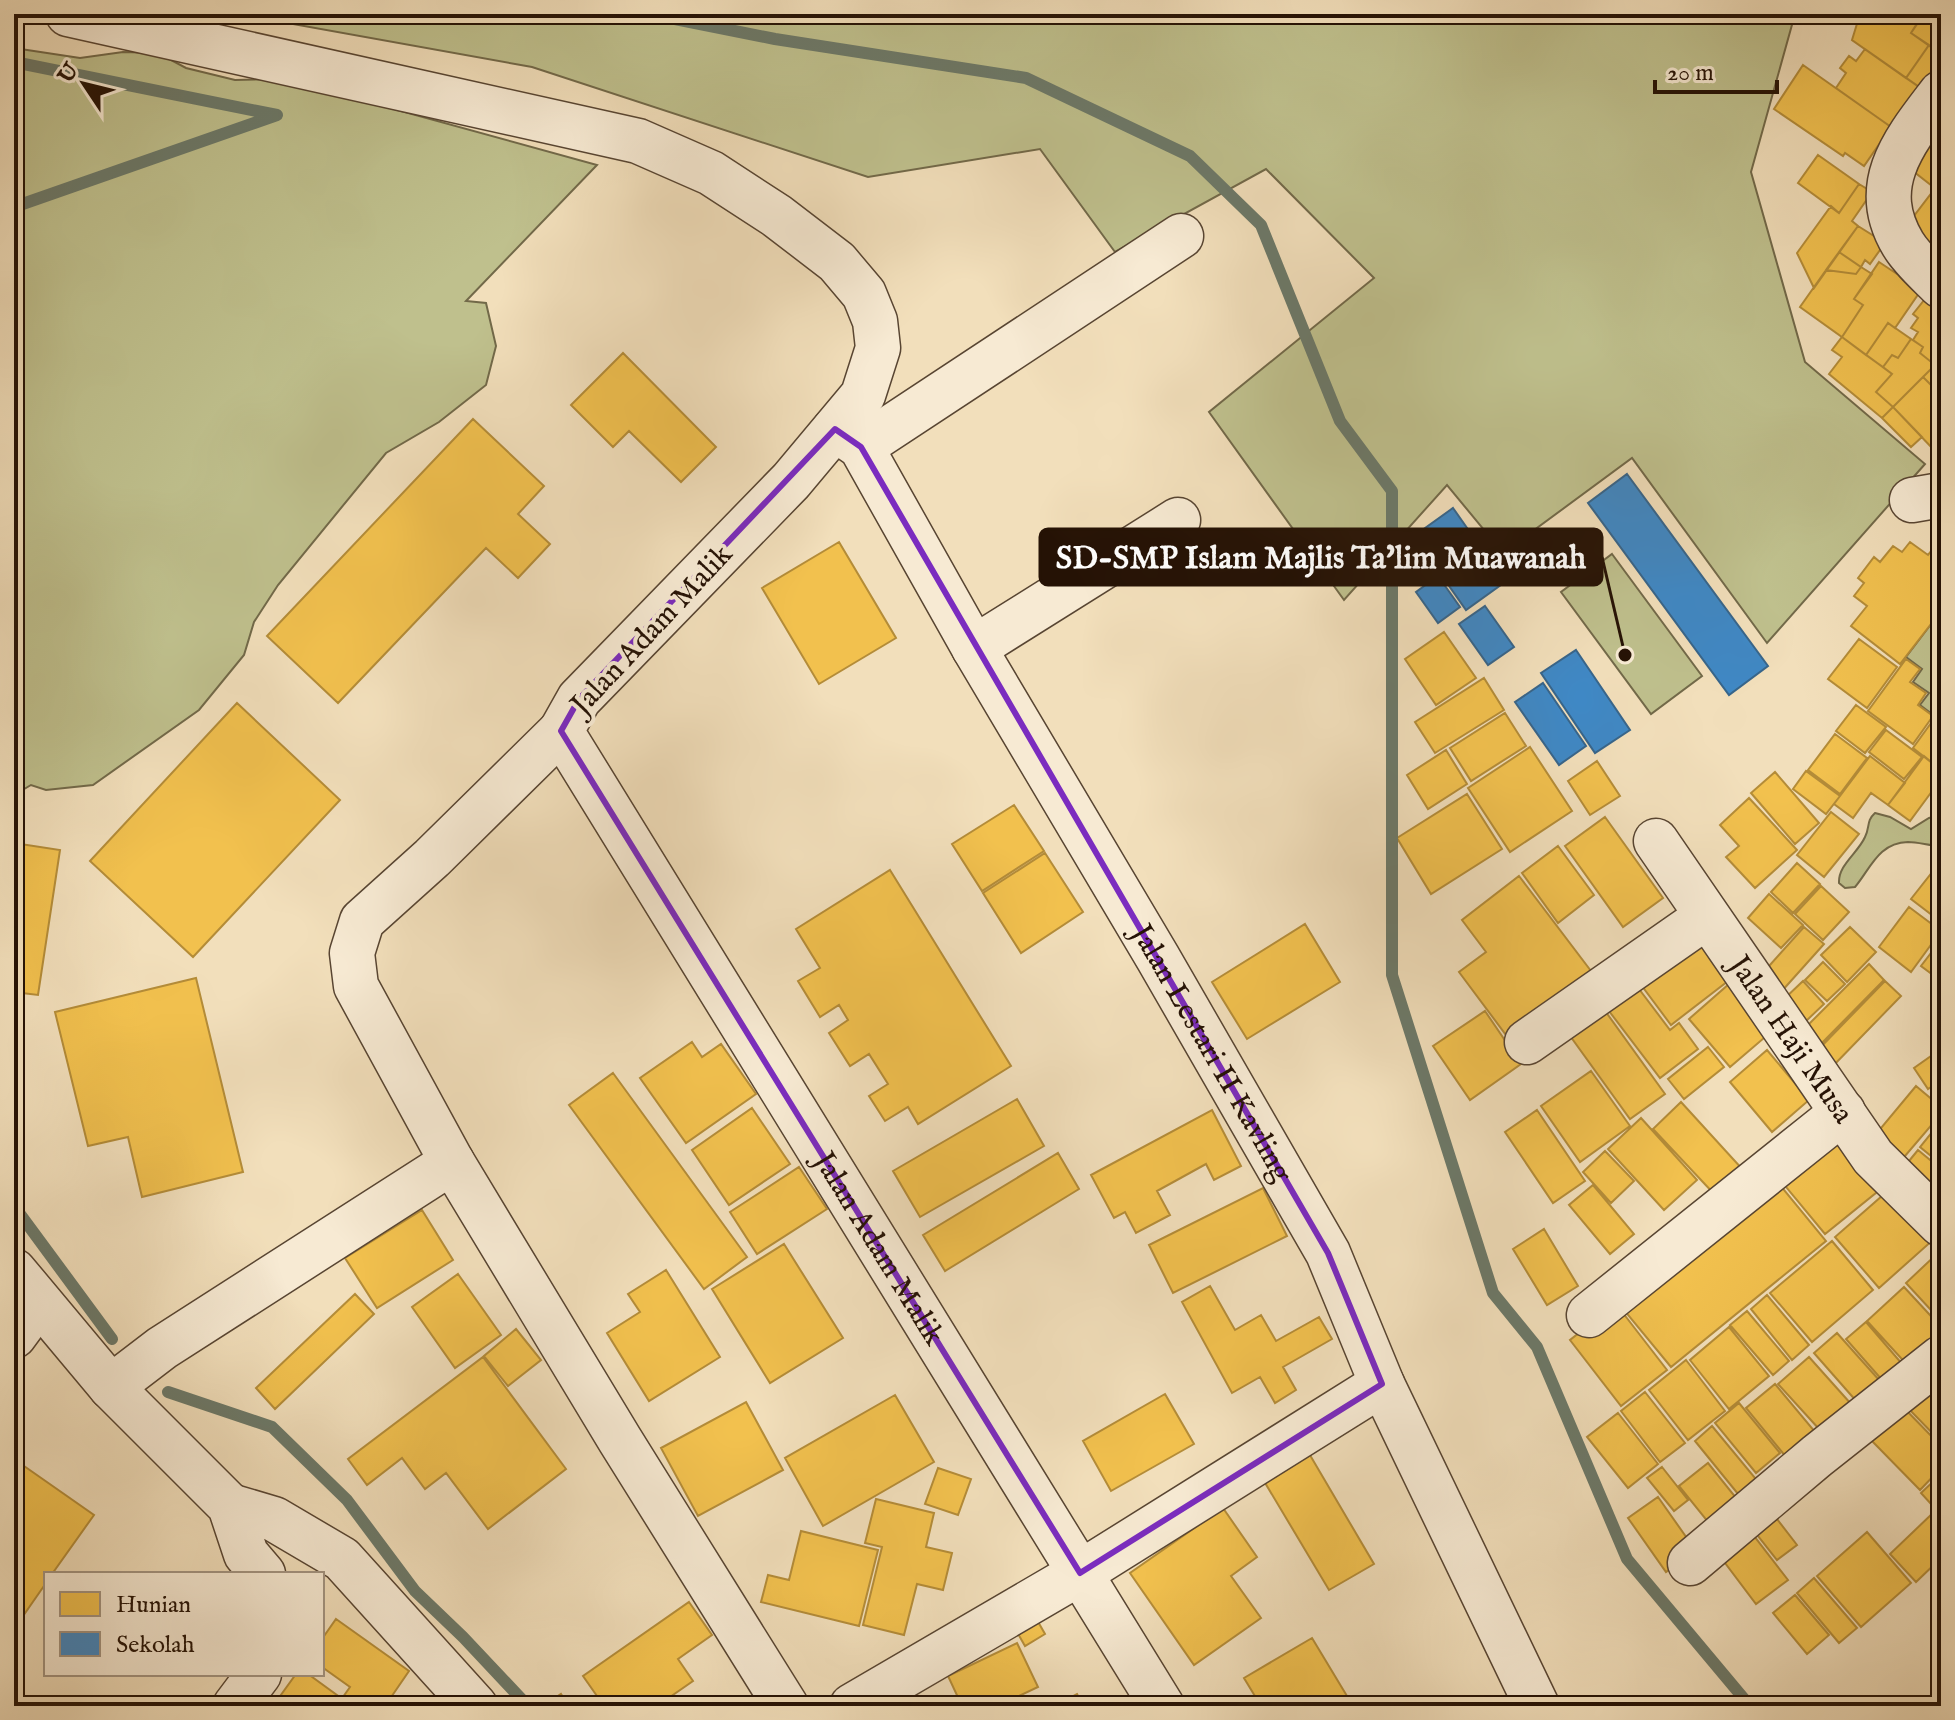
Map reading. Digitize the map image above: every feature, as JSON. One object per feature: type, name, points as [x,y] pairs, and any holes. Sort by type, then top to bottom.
[{"type":"street","name":"Jalan Adam Malik","points":[[68,14],[638,141],[711,173],[777,216],[837,262],[864,294],[875,321],[878,348],[848,438],[791,481],[579,699],[561,731],[1162,1706]]},
{"type":"street","points":[[1941,93],[1902,144],[1891,171],[1888,198],[1903,244],[1941,286]]},
{"type":"street","points":[[848,438],[1181,236]]},
{"type":"street","name":"Jalan Lestari II Kavling","points":[[848,438],[1158,958],[1328,1253],[1382,1384],[1537,1706]]},
{"type":"street","points":[[974,648],[1178,520]]},
{"type":"street","points":[[561,731],[432,858],[362,921],[352,953],[356,986],[452,1162],[786,1706]]},
{"type":"street","name":"Jalan Haji Musa","points":[[1656,841],[1873,1157],[1941,1224]]},
{"type":"street","points":[[1527,1042],[1706,917]]},
{"type":"street","points":[[1589,1315],[1843,1112]]},
{"type":"street","points":[[111,1387],[162,1348],[452,1162]]},
{"type":"street","points":[[27,1286],[111,1387],[230,1506],[246,1554],[261,1572]]},
{"type":"street","points":[[14,1336],[27,1286]]},
{"type":"street","points":[[1690,1563],[1817,1456],[1941,1358]]},
{"type":"street","points":[[852,1706],[1080,1573],[1382,1384]]},
{"type":"street","points":[[230,1506],[274,1519],[475,1706]]},
{"type":"street","points":[[235,1706],[258,1676]]},
{"type":"highlighted area","points":[[835,429],[861,447],[1328,1253],[1382,1384],[1080,1573],[561,731],[579,699]]},
{"type":"green space","points":[[237,14],[1795,14],[1751,172],[1805,362],[1925,464],[1767,643],[1632,458],[1503,553],[1447,485],[1344,600],[1209,412],[1374,278],[1266,169],[1115,252],[1040,149],[868,177],[532,67]]},
{"type":"green space","points":[[14,48],[80,58],[123,52],[158,53],[186,68],[235,80],[273,79],[310,86],[597,165],[466,301],[486,303],[496,346],[486,385],[439,422],[386,453],[278,585],[254,622],[244,655],[199,710],[93,785],[46,790],[31,785],[14,795]]},
{"type":"green space","points":[[1612,554],[1702,676],[1651,714],[1561,592]]},
{"type":"green space","points":[[1941,611],[1941,713],[1936,717],[1920,705],[1929,693],[1913,682],[1922,669],[1906,657]]},
{"type":"green space","points":[[1875,813],[1890,817],[1911,829],[1941,815],[1941,846],[1898,843],[1876,858],[1855,887],[1845,888],[1839,883],[1842,870],[1862,843]]},
{"type":"building: Hunian","points":[[1860,14],[1908,14],[1918,22],[1911,33],[1929,45],[1906,78],[1852,40]]},
{"type":"building: Hunian","points":[[1924,14],[1941,14],[1941,54],[1911,33]]},
{"type":"building: Hunian","points":[[1929,45],[1941,54],[1941,84],[1932,96],[1906,78]]},
{"type":"building: Hunian","points":[[1865,49],[1928,93],[1891,127],[1836,88],[1846,73],[1840,68],[1849,56],[1856,61]]},
{"type":"building: Hunian","points":[[1803,65],[1891,127],[1864,166],[1845,153],[1843,156],[1774,109]]},
{"type":"building: Hunian","points":[[1941,116],[1941,193],[1904,164]]},
{"type":"building: Hunian","points":[[1818,155],[1859,184],[1839,213],[1798,183]]},
{"type":"building: Hunian","points":[[1859,184],[1872,192],[1852,221],[1858,226],[1814,288],[1797,253],[1831,206],[1839,213]]},
{"type":"building: Hunian","points":[[1930,195],[1941,203],[1941,257],[1904,229]]},
{"type":"building: Hunian","points":[[1858,226],[1885,243],[1870,264],[1865,260],[1861,267],[1839,252]]},
{"type":"building: Hunian","points":[[1839,252],[1861,267],[1856,274],[1826,270]]},
{"type":"building: Hunian","points":[[1879,262],[1897,274],[1904,264],[1928,280],[1895,328],[1888,323],[1866,355],[1842,337],[1863,305],[1854,299]]},
{"type":"building: Hunian","points":[[1861,267],[1872,274],[1854,299],[1863,305],[1842,337],[1800,307],[1826,270],[1856,274]]},
{"type":"building: Hunian","points":[[1925,299],[1941,307],[1941,376],[1932,386],[1923,377],[1935,365],[1920,353],[1923,347],[1913,340],[1918,332],[1911,328],[1918,318],[1913,314]]},
{"type":"building: Hunian","points":[[1888,323],[1911,339],[1898,358],[1892,355],[1883,367],[1866,355]]},
{"type":"building: Hunian","points":[[1842,337],[1892,374],[1876,392],[1893,407],[1882,418],[1829,374],[1842,357],[1832,350]]},
{"type":"building: Hunian","points":[[1911,339],[1923,347],[1920,353],[1935,365],[1893,407],[1876,392],[1892,374],[1883,367],[1892,355],[1898,358]]},
{"type":"building: Hunian","points":[[623,353],[716,447],[681,482],[629,431],[613,447],[571,405]]},
{"type":"building: Hunian","points":[[1941,376],[1941,406],[1932,396],[1937,391],[1932,386]]},
{"type":"building: Hunian","points":[[1923,377],[1937,391],[1932,396],[1941,406],[1941,443],[1934,450],[1893,407]]},
{"type":"building: Hunian","points":[[1893,407],[1922,437],[1911,447],[1882,418]]},
{"type":"building: Hunian","points":[[473,419],[544,486],[518,514],[550,544],[518,578],[486,548],[338,703],[267,636]]},
{"type":"building: Hunian","points":[[1941,539],[1941,611],[1900,664],[1851,626],[1867,606],[1854,596],[1864,583],[1858,578],[1874,557],[1880,562],[1893,546],[1902,552],[1910,542],[1928,555]]},
{"type":"building: Hunian","points":[[839,542],[896,638],[819,684],[762,588]]},
{"type":"building: Hunian","points":[[1444,632],[1476,678],[1436,705],[1405,659]]},
{"type":"building: Hunian","points":[[1859,639],[1897,667],[1867,708],[1828,679]]},
{"type":"building: Hunian","points":[[1906,659],[1920,669],[1910,682],[1926,693],[1918,705],[1933,716],[1913,744],[1868,711]]},
{"type":"building: Hunian","points":[[1484,678],[1504,710],[1435,753],[1415,722]]},
{"type":"building: Hunian","points":[[237,703],[340,800],[193,957],[90,861]]},
{"type":"building: Hunian","points":[[1856,705],[1886,727],[1865,753],[1836,731]]},
{"type":"building: Hunian","points":[[1505,713],[1526,746],[1471,781],[1450,748]]},
{"type":"building: Hunian","points":[[1941,713],[1941,770],[1913,748]]},
{"type":"building: Hunian","points":[[1886,730],[1922,757],[1904,779],[1869,752]]},
{"type":"building: Hunian","points":[[1835,734],[1867,758],[1840,794],[1808,770]]},
{"type":"building: Hunian","points":[[1530,747],[1572,811],[1510,852],[1468,788]]},
{"type":"building: Hunian","points":[[1446,750],[1467,784],[1428,809],[1407,775]]},
{"type":"building: Hunian","points":[[1870,756],[1905,783],[1888,805],[1871,793],[1853,818],[1834,804]]},
{"type":"building: Hunian","points":[[1924,756],[1941,770],[1941,779],[1910,821],[1888,805]]},
{"type":"building: Hunian","points":[[1597,761],[1620,796],[1590,815],[1568,781]]},
{"type":"building: Hunian","points":[[1806,771],[1840,796],[1826,814],[1793,789]]},
{"type":"building: Hunian","points":[[1775,772],[1819,823],[1795,844],[1751,793]]},
{"type":"building: Hunian","points":[[1467,794],[1502,849],[1431,894],[1397,838]]},
{"type":"building: Hunian","points":[[1749,798],[1797,850],[1755,888],[1726,857],[1739,846],[1720,825]]},
{"type":"building: Hunian","points":[[1014,805],[1044,851],[982,891],[952,844]]},
{"type":"building: Hunian","points":[[1831,812],[1859,834],[1824,877],[1797,855]]},
{"type":"building: Hunian","points":[[1605,817],[1663,898],[1623,927],[1565,846]]},
{"type":"building: Hunian","points":[[14,843],[60,850],[38,995],[14,992]]},
{"type":"building: Hunian","points":[[1558,846],[1594,895],[1558,923],[1522,873]]},
{"type":"building: Hunian","points":[[1045,853],[1083,912],[1021,953],[983,893]]},
{"type":"building: Hunian","points":[[1941,861],[1941,922],[1911,899]]},
{"type":"building: Hunian","points":[[1797,863],[1820,884],[1793,913],[1771,892]]},
{"type":"building: Hunian","points":[[890,870],[1011,1066],[918,1124],[908,1107],[885,1121],[869,1096],[888,1084],[869,1054],[850,1066],[829,1033],[848,1020],[839,1005],[820,1017],[798,981],[820,968],[796,929]]},
{"type":"building: Hunian","points":[[1519,876],[1591,971],[1506,1035],[1459,972],[1486,952],[1462,920]]},
{"type":"building: Hunian","points":[[1821,886],[1849,912],[1823,940],[1795,914]]},
{"type":"building: Hunian","points":[[1769,894],[1803,925],[1781,948],[1748,918]]},
{"type":"building: Hunian","points":[[1909,907],[1941,931],[1911,972],[1879,947]]},
{"type":"building: Hunian","points":[[1305,924],[1340,982],[1247,1039],[1212,982]]},
{"type":"building: Hunian","points":[[1804,927],[1824,944],[1781,992],[1761,975]]},
{"type":"building: Hunian","points":[[1850,927],[1876,952],[1847,982],[1821,955]]},
{"type":"building: Hunian","points":[[1693,935],[1728,981],[1671,1025],[1636,978]]},
{"type":"building: Hunian","points":[[1941,940],[1941,981],[1921,966]]},
{"type":"building: Hunian","points":[[1823,962],[1845,984],[1827,1001],[1805,980]]},
{"type":"building: Hunian","points":[[1869,964],[1884,980],[1813,1052],[1797,1036]]},
{"type":"building: Hunian","points":[[196,978],[243,1172],[142,1197],[128,1137],[88,1146],[55,1012]]},
{"type":"building: Hunian","points":[[1803,981],[1824,1004],[1805,1022],[1783,1000]]},
{"type":"building: Hunian","points":[[1885,981],[1901,996],[1830,1069],[1814,1054]]},
{"type":"building: Hunian","points":[[1729,984],[1771,1032],[1730,1067],[1689,1019]]},
{"type":"building: Hunian","points":[[1639,989],[1670,1030],[1679,1023],[1698,1049],[1660,1078],[1609,1011]]},
{"type":"building: Hunian","points":[[1603,1008],[1665,1094],[1630,1119],[1568,1033]]},
{"type":"building: Hunian","points":[[1485,1011],[1521,1064],[1470,1100],[1433,1046]]},
{"type":"building: Hunian","points":[[692,1042],[702,1057],[721,1044],[756,1094],[686,1143],[640,1078]]},
{"type":"building: Hunian","points":[[1708,1047],[1724,1067],[1684,1099],[1668,1079]]},
{"type":"building: Hunian","points":[[1941,1049],[1941,1080],[1928,1089],[1914,1068]]},
{"type":"building: Hunian","points":[[1767,1050],[1809,1100],[1772,1132],[1730,1082]]},
{"type":"building: Hunian","points":[[1591,1071],[1630,1126],[1580,1162],[1541,1106]]},
{"type":"building: Hunian","points":[[613,1073],[747,1257],[704,1289],[569,1105]]},
{"type":"building: Hunian","points":[[1916,1086],[1941,1107],[1941,1114],[1899,1163],[1871,1140]]},
{"type":"building: Hunian","points":[[1017,1099],[1044,1146],[920,1217],[893,1171]]},
{"type":"building: Hunian","points":[[1681,1102],[1744,1171],[1717,1197],[1653,1129]]},
{"type":"building: Hunian","points":[[752,1108],[790,1164],[729,1205],[692,1150]]},
{"type":"building: Hunian","points":[[1212,1110],[1241,1166],[1214,1180],[1206,1164],[1157,1191],[1170,1215],[1136,1233],[1125,1212],[1114,1218],[1091,1175]]},
{"type":"building: Hunian","points":[[1537,1110],[1585,1181],[1553,1203],[1505,1132]]},
{"type":"building: Hunian","points":[[1641,1118],[1697,1180],[1664,1210],[1608,1149]]},
{"type":"building: Hunian","points":[[1941,1121],[1941,1153],[1936,1160],[1920,1147]]},
{"type":"building: Hunian","points":[[1834,1129],[1882,1188],[1825,1234],[1777,1176]]},
{"type":"building: Hunian","points":[[1918,1150],[1941,1169],[1941,1181],[1928,1196],[1900,1172]]},
{"type":"building: Hunian","points":[[1605,1151],[1634,1181],[1611,1203],[1583,1172]]},
{"type":"building: Hunian","points":[[1058,1153],[1079,1189],[945,1271],[923,1235]]},
{"type":"building: Hunian","points":[[799,1167],[827,1209],[757,1254],[730,1212]]},
{"type":"building: Hunian","points":[[1775,1179],[1826,1241],[1671,1367],[1619,1304]]},
{"type":"building: Hunian","points":[[1593,1185],[1634,1234],[1610,1254],[1569,1205]]},
{"type":"building: Hunian","points":[[1263,1188],[1287,1236],[1173,1293],[1149,1245]]},
{"type":"building: Hunian","points":[[1890,1189],[1934,1239],[1879,1288],[1835,1237]]},
{"type":"building: Hunian","points":[[422,1210],[453,1260],[377,1308],[345,1258]]},
{"type":"building: Hunian","points":[[1544,1229],[1578,1286],[1547,1305],[1513,1249]]},
{"type":"building: Hunian","points":[[1832,1241],[1873,1290],[1812,1342],[1770,1293]]},
{"type":"building: Hunian","points":[[784,1244],[843,1338],[770,1383],[712,1289]]},
{"type":"building: Hunian","points":[[1941,1250],[1941,1321],[1906,1283]]},
{"type":"building: Hunian","points":[[666,1270],[720,1357],[649,1401],[607,1333],[640,1312],[628,1294]]},
{"type":"building: Hunian","points":[[458,1274],[501,1335],[455,1368],[412,1307]]},
{"type":"building: Hunian","points":[[1210,1286],[1235,1330],[1261,1315],[1276,1341],[1319,1317],[1332,1339],[1283,1367],[1296,1390],[1275,1403],[1260,1377],[1232,1393],[1182,1302]]},
{"type":"building: Hunian","points":[[1904,1287],[1941,1327],[1941,1343],[1911,1369],[1867,1321]]},
{"type":"building: Hunian","points":[[355,1294],[374,1314],[275,1409],[256,1388]]},
{"type":"building: Hunian","points":[[1767,1295],[1809,1345],[1792,1360],[1751,1309]]},
{"type":"building: Hunian","points":[[1616,1304],[1667,1370],[1621,1406],[1570,1340]]},
{"type":"building: Hunian","points":[[1747,1311],[1789,1361],[1773,1375],[1730,1325]]},
{"type":"building: Hunian","points":[[1866,1322],[1909,1372],[1890,1389],[1846,1339]]},
{"type":"building: Hunian","points":[[1729,1327],[1769,1376],[1729,1409],[1690,1360]]},
{"type":"building: Hunian","points":[[516,1329],[541,1360],[508,1386],[484,1356]]},
{"type":"building: Hunian","points":[[1837,1333],[1888,1390],[1865,1411],[1814,1353]]},
{"type":"building: Hunian","points":[[483,1357],[566,1469],[488,1529],[446,1473],[425,1489],[402,1458],[367,1485],[348,1459]]},
{"type":"building: Hunian","points":[[1809,1357],[1860,1414],[1830,1441],[1778,1384]]},
{"type":"building: Hunian","points":[[1686,1360],[1725,1411],[1688,1440],[1649,1390]]},
{"type":"building: Hunian","points":[[1941,1371],[1941,1442],[1905,1405]]},
{"type":"building: Hunian","points":[[1775,1384],[1816,1433],[1786,1457],[1746,1408]]},
{"type":"building: Hunian","points":[[1645,1392],[1685,1443],[1660,1462],[1621,1411]]},
{"type":"building: Hunian","points":[[1165,1394],[1194,1444],[1111,1491],[1083,1441]]},
{"type":"building: Hunian","points":[[895,1395],[934,1462],[823,1526],[785,1458]]},
{"type":"building: Hunian","points":[[746,1402],[783,1470],[698,1516],[661,1448]]},
{"type":"building: Hunian","points":[[1739,1403],[1780,1453],[1756,1473],[1715,1423]]},
{"type":"building: Hunian","points":[[1903,1407],[1941,1446],[1941,1468],[1920,1490],[1870,1439]]},
{"type":"building: Hunian","points":[[1618,1413],[1658,1464],[1628,1488],[1587,1437]]},
{"type":"building: Hunian","points":[[1712,1426],[1765,1490],[1747,1505],[1695,1441]]},
{"type":"building: Hunian","points":[[1307,1450],[1374,1564],[1329,1590],[1261,1476]]},
{"type":"building: Hunian","points":[[14,1459],[94,1515],[53,1572],[44,1572],[44,1586],[14,1629]]},
{"type":"building: Hunian","points":[[1708,1463],[1745,1509],[1717,1533],[1679,1486]]},
{"type":"building: Hunian","points":[[1662,1467],[1688,1500],[1674,1511],[1647,1478]]},
{"type":"building: Hunian","points":[[938,1468],[971,1479],[958,1515],[925,1504]]},
{"type":"building: Hunian","points":[[1941,1474],[1941,1515],[1921,1493]]},
{"type":"building: Hunian","points":[[1658,1497],[1696,1551],[1666,1572],[1628,1518]]},
{"type":"building: Hunian","points":[[876,1499],[934,1513],[926,1547],[952,1553],[943,1590],[917,1584],[904,1635],[863,1625],[882,1547],[865,1543]]},
{"type":"building: Hunian","points":[[1767,1506],[1797,1545],[1777,1560],[1747,1522]]},
{"type":"building: Hunian","points":[[1223,1508],[1257,1557],[1231,1576],[1261,1618],[1194,1665],[1130,1573]]},
{"type":"building: Hunian","points":[[1934,1512],[1941,1519],[1941,1558],[1916,1582],[1890,1554]]},
{"type":"building: Hunian","points":[[1744,1523],[1788,1580],[1756,1604],[1713,1547]]},
{"type":"building: Hunian","points":[[801,1531],[878,1550],[859,1626],[761,1602],[768,1575],[789,1580]]},
{"type":"building: Hunian","points":[[1867,1532],[1911,1583],[1861,1627],[1817,1576]]},
{"type":"building: Hunian","points":[[1814,1578],[1857,1628],[1839,1643],[1797,1593]]},
{"type":"building: Hunian","points":[[1795,1595],[1829,1635],[1807,1654],[1773,1613]]},
{"type":"building: Hunian","points":[[689,1602],[712,1635],[678,1659],[693,1681],[657,1706],[604,1706],[583,1676]]},
{"type":"building: Hunian","points":[[1033,1613],[1045,1634],[1025,1646],[1013,1625]]},
{"type":"building: Hunian","points":[[336,1619],[409,1671],[385,1706],[356,1706],[343,1697],[350,1687],[324,1668],[324,1636]]},
{"type":"building: Hunian","points":[[1312,1638],[1353,1706],[1261,1706],[1244,1678]]},
{"type":"building: Hunian","points":[[1017,1643],[1038,1687],[998,1706],[962,1706],[948,1676]]},
{"type":"building: Hunian","points":[[295,1676],[311,1676],[352,1706],[273,1706]]},
{"type":"building: Hunian","points":[[561,1694],[569,1706],[543,1706]]},
{"type":"building: Hunian","points":[[1077,1694],[1083,1706],[1054,1706]]},
{"type":"building: Sekolah","points":[[1627,474],[1768,666],[1729,695],[1588,503]]},
{"type":"building: Sekolah","points":[[1453,508],[1505,582],[1466,610],[1414,536]]},
{"type":"building: Sekolah","points":[[1438,576],[1460,607],[1438,623],[1416,592]]},
{"type":"building: Sekolah","points":[[1485,606],[1514,647],[1488,665],[1459,624]]},
{"type":"building: Sekolah","points":[[1576,650],[1630,730],[1595,753],[1541,673]]},
{"type":"building: Sekolah","points":[[1543,683],[1586,746],[1559,765],[1515,702]]},
{"type":"waterway","points":[[650,14],[775,39],[1026,78],[1190,156],[1261,225],[1340,421],[1392,491],[1392,975],[1493,1293],[1537,1347],[1627,1559],[1750,1706]]},
{"type":"waterway","points":[[14,62],[277,115],[14,207]]},
{"type":"waterway","points":[[14,1206],[112,1339]]},
{"type":"waterway","points":[[168,1392],[272,1427],[347,1500],[415,1591],[528,1706]]},
{"type":"place","name":"SD-SMP Islam Majlis Ta'lim Muawanah","points":[[1625,655]]}]
